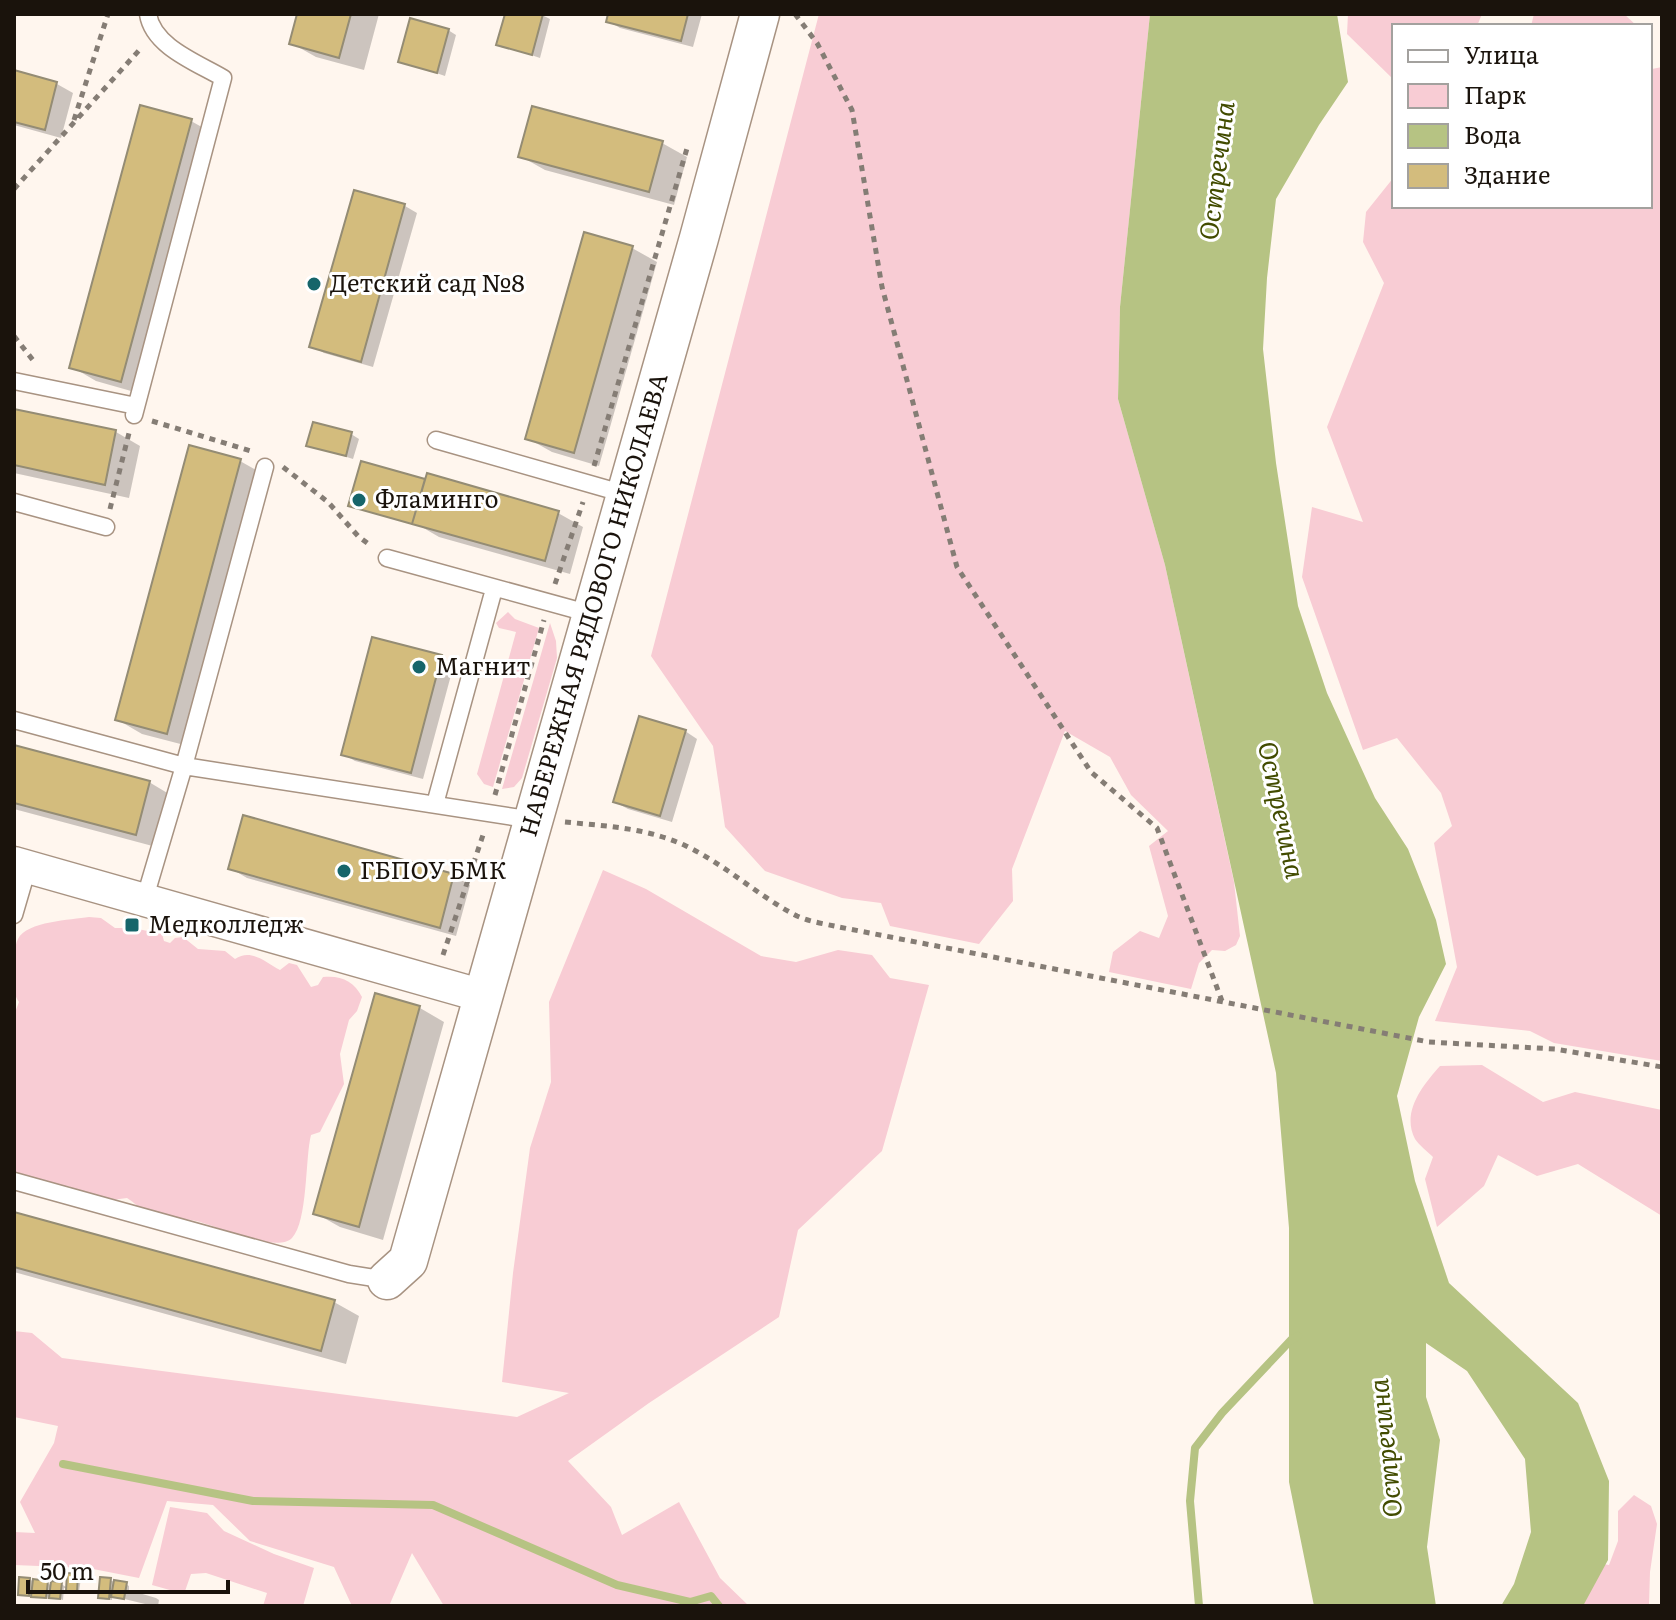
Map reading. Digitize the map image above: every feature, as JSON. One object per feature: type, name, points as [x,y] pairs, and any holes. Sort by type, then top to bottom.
[{"type":"street","name":"НАБЕРЕЖНАЯ РЯДОВОГО НИКОЛАЕВА","points":[[387,1280],[408,1261],[760,14]]},
{"type":"street","points":[[21,865],[483,996]]},
{"type":"lane","points":[[14,381],[135,411],[223,78],[169,47],[150,22],[148,14]]},
{"type":"lane","points":[[436,440],[625,494]]},
{"type":"lane","points":[[144,901],[265,467]]},
{"type":"lane","points":[[14,502],[106,527]]},
{"type":"lane","points":[[387,558],[591,614]]},
{"type":"lane","points":[[435,804],[494,589]]},
{"type":"lane","points":[[14,720],[184,766],[533,820]]},
{"type":"lane","points":[[14,915],[21,865]]},
{"type":"lane","points":[[14,1181],[349,1274],[387,1280]]},
{"type":"path","points":[[73,123],[108,14]]},
{"type":"path","points":[[795,14],[817,43],[852,110],[882,287],[957,567],[1091,772],[1157,828],[1222,1001]]},
{"type":"path","points":[[14,189],[157,31]]},
{"type":"path","points":[[106,527],[135,411]]},
{"type":"path","points":[[533,820],[630,828],[659,836],[686,846],[799,917],[839,927],[1429,1042],[1555,1049],[1662,1067]]},
{"type":"green space","points":[[819,14],[1150,14],[1120,307],[1118,399],[1165,565],[1234,882],[1240,936],[1236,945],[1225,951],[1212,950],[1199,963],[1191,989],[1109,972],[1113,952],[1140,931],[1159,938],[1168,916],[1149,846],[1168,831],[1131,795],[1110,757],[1065,731],[1012,869],[1013,901],[979,944],[890,926],[881,903],[842,898],[765,871],[725,827],[713,746],[651,656]]},
{"type":"green space","points":[[1348,14],[1482,14],[1478,24],[1392,24],[1392,78],[1347,34]]},
{"type":"green space","points":[[1534,14],[1624,14],[1635,24],[1532,24]]},
{"type":"green space","points":[[1662,67],[1662,1061],[1554,1043],[1530,1031],[1435,1021],[1457,967],[1434,843],[1452,826],[1441,793],[1397,738],[1363,750],[1302,577],[1312,507],[1363,522],[1327,427],[1384,283],[1363,242],[1366,212],[1392,180],[1392,208],[1652,208],[1652,69]]},
{"type":"green space","points":[[508,612],[515,619],[539,628],[493,787],[484,784],[477,774],[516,632],[499,628],[496,623]]},
{"type":"green space","points":[[550,623],[557,658],[522,778],[514,787],[502,789]]},
{"type":"green space","points":[[603,870],[646,889],[761,956],[796,962],[838,950],[872,955],[890,978],[929,985],[882,1151],[798,1230],[779,1317],[568,1461],[611,1507],[622,1535],[679,1502],[720,1578],[749,1606],[444,1606],[412,1553],[389,1606],[352,1606],[334,1567],[250,1541],[213,1505],[167,1501],[139,1578],[88,1568],[14,1565],[14,1532],[35,1533],[20,1502],[54,1443],[58,1426],[14,1417],[14,1331],[32,1333],[62,1358],[517,1417],[569,1393],[502,1382],[530,1148],[551,1082],[549,1002]]},
{"type":"green space","points":[[89,917],[101,918],[115,928],[162,934],[164,941],[170,943],[175,938],[183,937],[198,949],[225,951],[235,959],[252,956],[280,970],[289,963],[297,965],[311,987],[318,985],[323,977],[336,977],[351,983],[359,991],[362,997],[357,1011],[349,1020],[340,1054],[344,1084],[320,1132],[311,1135],[301,1218],[292,1238],[284,1242],[260,1241],[196,1221],[153,1215],[127,1198],[89,1198],[69,1186],[48,1185],[14,1175],[14,1015],[19,1002],[14,987],[14,959],[17,942],[30,928]]},
{"type":"green space","points":[[1482,1065],[1543,1102],[1575,1092],[1662,1110],[1662,1216],[1578,1164],[1537,1176],[1498,1155],[1484,1186],[1437,1227],[1425,1179],[1433,1157],[1415,1139],[1411,1129],[1412,1109],[1421,1090],[1440,1066]]},
{"type":"green space","points":[[1634,1495],[1651,1506],[1657,1524],[1649,1606],[1576,1606],[1597,1563],[1609,1565],[1618,1541],[1618,1511]]},
{"type":"green space","points":[[170,1507],[207,1513],[224,1531],[314,1568],[303,1606],[263,1606],[267,1593],[206,1573],[191,1574],[184,1594],[152,1585]]},
{"type":"water","name":"Остречина","points":[[1150,14],[1337,14],[1348,82],[1276,199],[1267,278],[1263,349],[1276,463],[1298,606],[1327,693],[1375,798],[1408,849],[1436,920],[1446,964],[1419,1017],[1397,1096],[1415,1181],[1449,1283],[1578,1403],[1609,1481],[1608,1560],[1583,1606],[1501,1606],[1514,1584],[1531,1532],[1525,1459],[1467,1371],[1426,1343],[1426,1397],[1440,1440],[1427,1547],[1436,1606],[1314,1606],[1289,1482],[1289,1228],[1276,1073],[1165,565],[1118,399],[1120,307]]},
{"type":"building","points":[[297,14],[351,14],[339,58],[289,44]]},
{"type":"building","points":[[505,14],[543,14],[532,55],[496,45]]},
{"type":"building","points":[[608,14],[688,14],[681,41],[606,22]]},
{"type":"building","points":[[410,18],[449,29],[437,73],[398,62]]},
{"type":"building","points":[[14,70],[57,82],[45,130],[14,122]]},
{"type":"building","points":[[140,105],[192,119],[121,382],[69,368]]},
{"type":"building","points":[[532,106],[663,141],[649,192],[518,157]]},
{"type":"building","points":[[354,190],[405,204],[361,362],[309,347]]},
{"type":"building","points":[[584,232],[633,246],[574,453],[525,439]]},
{"type":"building","points":[[14,409],[116,430],[105,485],[14,465]]},
{"type":"building","points":[[313,422],[352,432],[346,456],[306,446]]},
{"type":"building","points":[[189,445],[241,459],[167,734],[115,720]]},
{"type":"building","points":[[361,461],[425,479],[412,524],[348,506]]},
{"type":"building","points":[[427,473],[559,511],[545,561],[412,524]]},
{"type":"building","points":[[372,637],[442,655],[411,773],[341,755]]},
{"type":"building","points":[[639,716],[686,730],[660,816],[613,802]]},
{"type":"building","points":[[14,745],[150,781],[136,835],[14,803]]},
{"type":"building","points":[[243,815],[454,874],[440,928],[228,869]]},
{"type":"building","points":[[375,993],[420,1006],[359,1227],[313,1214]]},
{"type":"building","points":[[14,1212],[335,1300],[321,1351],[14,1267]]},
{"type":"building","points":[[67,1573],[78,1574],[77,1592],[66,1591]]},
{"type":"building","points":[[19,1577],[30,1578],[29,1596],[18,1595]]},
{"type":"building","points":[[100,1577],[111,1578],[109,1599],[98,1598]]},
{"type":"building","points":[[33,1579],[48,1581],[46,1598],[31,1597]]},
{"type":"building","points":[[114,1580],[127,1582],[124,1599],[111,1597]]},
{"type":"building","points":[[51,1581],[62,1582],[60,1599],[49,1598]]},
{"type":"waterway","points":[[1199,1606],[1190,1501],[1195,1448],[1222,1413],[1298,1336]]},
{"type":"waterway","points":[[63,1464],[253,1501],[433,1505],[617,1585],[690,1602],[711,1596],[719,1606]]},
{"type":"place","name":"Детский сад №8","points":[[314,284]]},
{"type":"place","name":"Фламинго","points":[[359,500]]},
{"type":"place","name":"Магнит","points":[[419,667]]},
{"type":"place","name":"ГБПОУ БМК","points":[[344,871]]},
{"type":"place","name":"Медколледж","points":[[132,925]]}]
